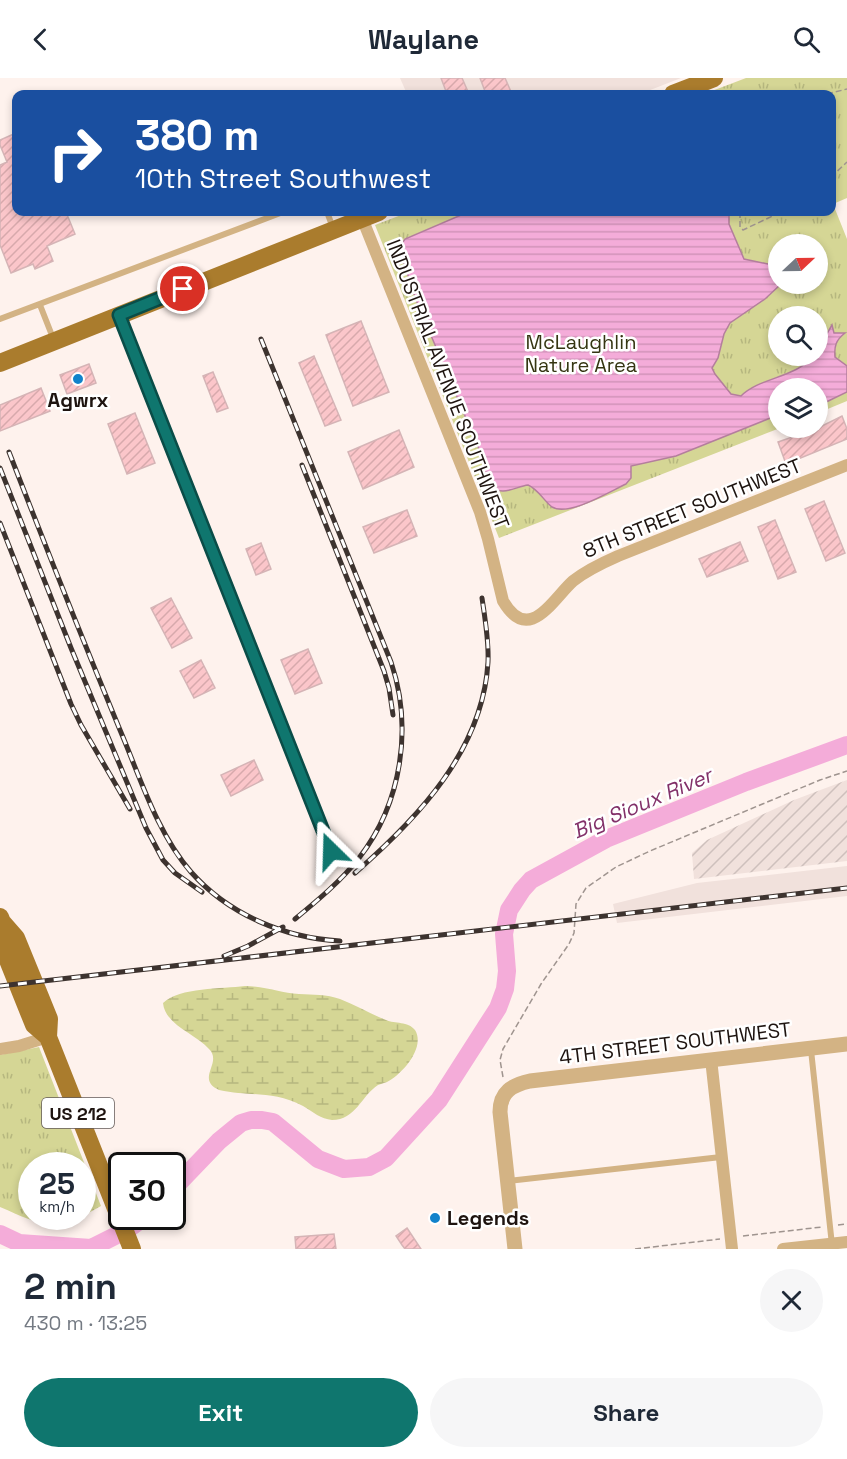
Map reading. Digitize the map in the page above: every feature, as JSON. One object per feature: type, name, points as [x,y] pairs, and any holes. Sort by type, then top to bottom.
[{"type":"main road","points":[[683,90],[714,78]]},
{"type":"main road","points":[[0,363],[368,216]]},
{"type":"main road","name":"US 212","points":[[1,920],[1,944],[34,1025],[48,1037],[132,1249]]},
{"type":"street","name":"INDUSTRIAL AVENUE SOUTHWEST","points":[[370,216],[480,512],[503,601]]},
{"type":"street","points":[[119,315],[331,851]]},
{"type":"street","name":"8TH STREET SOUTHWEST","points":[[503,601],[508,610],[516,616],[524,619],[540,616],[571,583],[597,565],[847,465]]},
{"type":"street","points":[[0,1049],[48,1037]]},
{"type":"street","name":"4TH STREET SOUTHWEST","points":[[509,1089],[530,1081],[847,1044]]},
{"type":"street","points":[[711,1059],[732,1249]]},
{"type":"street","points":[[509,1089],[501,1100],[500,1112],[515,1249]]},
{"type":"street","points":[[783,1249],[832,1246],[847,1242]]},
{"type":"lane","points":[[0,319],[273,216]]},
{"type":"lane","points":[[329,216],[334,230]]},
{"type":"lane","points":[[40,305],[54,341]]},
{"type":"lane","points":[[811,1048],[832,1246]]},
{"type":"lane","points":[[507,1182],[722,1157]]},
{"type":"path","points":[[836,172],[847,162]]},
{"type":"path","points":[[740,216],[740,227],[743,230],[773,216]]},
{"type":"path","points":[[509,1089],[500,1069],[503,1049],[541,984],[569,944],[574,933],[576,904],[586,888],[616,867],[650,851],[809,784],[847,771]]},
{"type":"shaded area","points":[[400,78],[681,78],[650,90],[405,90]]},
{"type":"shaded area","name":"McLaughlin Nature Area","points":[[459,216],[729,216],[729,224],[744,259],[768,264],[768,294],[770,294],[730,323],[724,334],[718,358],[712,368],[731,394],[741,396],[768,381],[768,419],[676,456],[631,466],[631,478],[626,484],[568,509],[552,507],[528,485],[506,491],[492,488],[486,479],[482,456],[416,300],[399,248],[405,239]]},
{"type":"shaded area","name":"McLaughlin Nature Area","points":[[832,325],[834,333],[845,333],[835,346],[835,357],[847,366],[847,392],[828,401],[828,378],[776,378],[802,366],[828,366],[828,332]]},
{"type":"shaded area","points":[[847,780],[847,861],[694,879],[692,853],[707,840],[794,800]]},
{"type":"shaded area","points":[[847,866],[847,896],[617,923],[613,904],[697,883]]},
{"type":"green space","name":"McLaughlin Nature Area","points":[[746,78],[847,78],[847,198],[836,203],[836,90],[714,90]]},
{"type":"green space","name":"McLaughlin Nature Area","points":[[836,212],[847,239],[847,401],[828,409],[828,378],[768,378],[768,433],[499,538],[375,225],[399,216],[836,216]]},
{"type":"green space","points":[[245,986],[335,997],[386,1020],[409,1025],[418,1037],[415,1053],[399,1073],[387,1082],[378,1085],[353,1112],[340,1119],[324,1118],[303,1106],[281,1098],[219,1090],[209,1081],[213,1060],[209,1049],[169,1017],[163,1003],[190,991]]},
{"type":"green space","points":[[39,1047],[80,1152],[18,1152],[18,1215],[0,1207],[0,1055]]},
{"type":"green space","points":[[96,1193],[101,1206],[96,1209]]},
{"type":"building","points":[[441,78],[462,78],[467,90],[446,90]]},
{"type":"building","points":[[480,78],[505,78],[510,90],[484,90]]},
{"type":"building","points":[[12,135],[12,216],[68,216],[75,234],[47,246],[53,261],[35,269],[33,264],[11,273],[0,245],[0,165],[7,162],[0,140]]},
{"type":"building","points":[[361,321],[389,392],[353,406],[326,335]]},
{"type":"building","points":[[314,356],[341,420],[325,426],[299,363]]},
{"type":"building","name":"Agwrx","points":[[89,364],[96,383],[67,394],[60,375]]},
{"type":"building","points":[[213,372],[228,408],[217,412],[203,376]]},
{"type":"building","points":[[41,388],[50,411],[0,431],[0,405]]},
{"type":"building","points":[[135,413],[155,463],[127,474],[108,424]]},
{"type":"building","points":[[842,416],[847,429],[847,439],[786,464],[778,442],[789,438],[828,438],[828,423]]},
{"type":"building","points":[[399,430],[414,467],[363,489],[348,452]]},
{"type":"building","points":[[824,501],[845,553],[826,561],[805,509]]},
{"type":"building","points":[[407,510],[417,536],[374,553],[363,527]]},
{"type":"building","points":[[775,520],[796,572],[778,579],[758,527]]},
{"type":"building","points":[[740,542],[748,561],[707,577],[699,559]]},
{"type":"building","points":[[261,543],[271,569],[256,575],[246,549]]},
{"type":"building","points":[[171,598],[192,638],[172,648],[151,608]]},
{"type":"building","points":[[308,649],[322,683],[295,694],[281,660]]},
{"type":"building","points":[[201,660],[215,688],[194,698],[180,671]]},
{"type":"building","points":[[254,760],[263,780],[231,796],[221,775]]},
{"type":"building","points":[[407,1228],[421,1249],[405,1249],[396,1236]]},
{"type":"building","points":[[334,1234],[336,1249],[296,1249],[295,1237]]},
{"type":"waterway","name":"Big Sioux River","points":[[186,1175],[219,1141],[241,1123],[251,1120],[273,1122],[318,1159],[344,1169],[369,1167],[386,1158],[439,1100],[498,1008],[505,989],[507,971],[504,934],[509,910],[531,880],[606,839],[746,782],[847,745]]},
{"type":"waterway","name":"Big Sioux River","points":[[91,1248],[127,1230]]},
{"type":"waterway","points":[[0,1234],[19,1243],[91,1248]]},
{"type":"railway","points":[[261,339],[391,662],[398,687],[401,712],[402,738],[394,789],[374,836],[345,875],[295,919]]},
{"type":"railway","points":[[9,452],[142,785],[168,840],[179,857],[191,872],[222,900],[258,921],[298,935],[340,941]]},
{"type":"railway","points":[[302,465],[384,671],[393,715]]},
{"type":"railway","points":[[0,468],[71,648],[146,828],[163,860],[175,873],[202,892]]},
{"type":"railway","points":[[0,523],[71,704],[130,809]]},
{"type":"railway","points":[[355,873],[402,829],[443,780],[474,724],[483,694],[488,662],[482,598]]},
{"type":"railway","points":[[0,986],[847,888]]},
{"type":"railway","points":[[224,956],[283,927]]},
{"type":"place","name":"Agwrx","points":[[78,379]]},
{"type":"place","name":"Legends","points":[[435,1218]]},
{"type":"route","points":[[183,289],[119,315],[331,851]]}]
